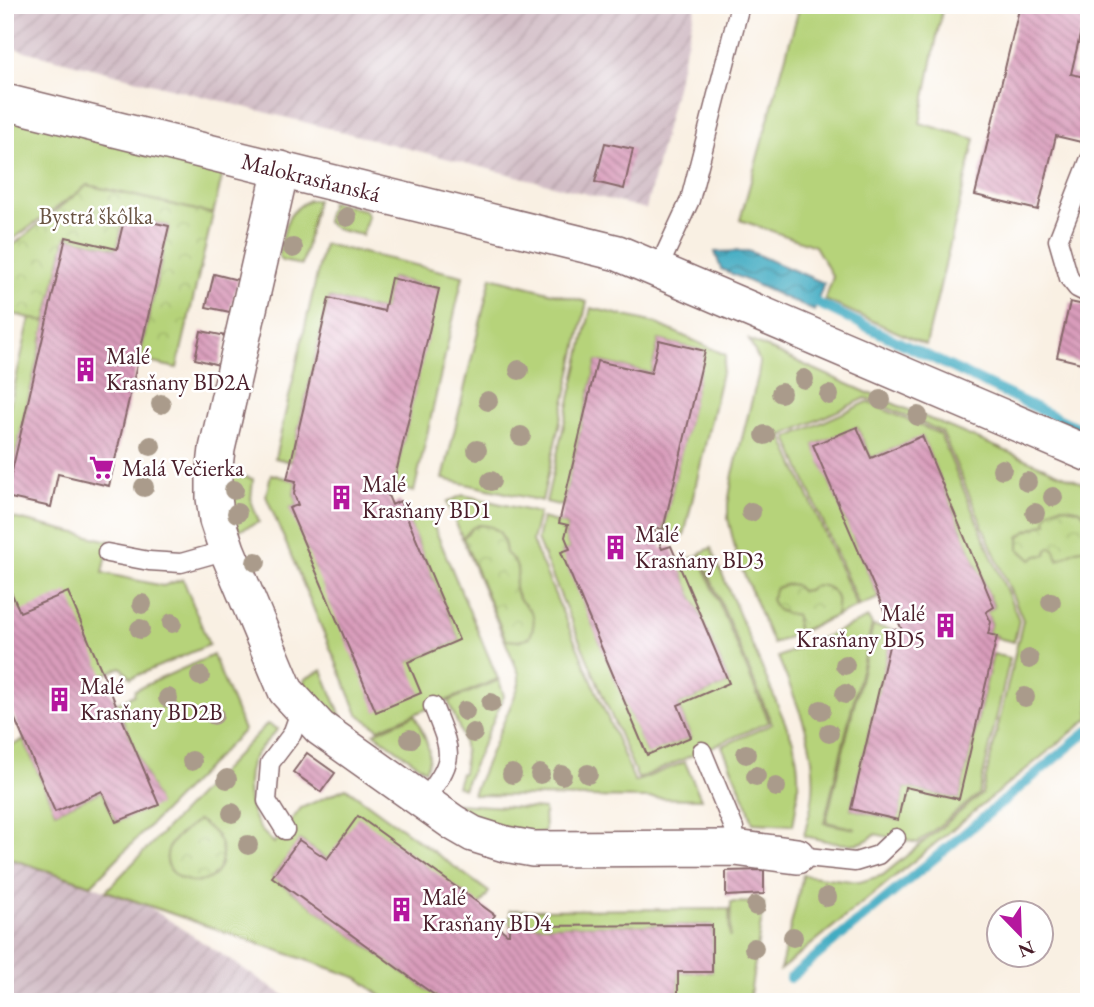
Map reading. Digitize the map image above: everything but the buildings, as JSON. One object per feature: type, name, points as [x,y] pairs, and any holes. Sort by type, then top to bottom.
[{"type":"street","name":"Malokrasňanská","points":[[5,102],[618,253],[1089,454]]},
{"type":"street","points":[[281,169],[217,449],[214,498],[227,550],[286,691],[320,728],[423,802],[473,834],[533,849],[735,848],[797,856]]},
{"type":"lane","points":[[658,269],[690,200],[740,5]]},
{"type":"lane","points":[[1089,161],[1058,240],[1069,278],[1077,288],[1089,294]]},
{"type":"lane","points":[[107,553],[149,561],[181,563],[227,550]]},
{"type":"lane","points":[[423,802],[444,773],[449,755],[448,744],[433,706]]},
{"type":"lane","points":[[285,830],[267,801],[270,764],[292,734],[300,709]]},
{"type":"lane","points":[[702,751],[734,828],[735,848]]},
{"type":"lane","points":[[797,856],[855,862],[878,855],[896,838]]},
{"type":"shaded area","points":[[5,5],[696,5],[646,209],[5,46]]},
{"type":"shaded area","points":[[5,857],[149,907],[294,1002],[5,1002]]},
{"type":"green space","points":[[800,5],[943,5],[920,123],[975,139],[926,345],[825,300],[833,277],[815,246],[740,220]]},
{"type":"green space","points":[[6,115],[224,169],[213,214],[88,185],[5,245]]},
{"type":"green space","name":"Bystrá škôlka","points":[[87,185],[213,214],[177,368],[139,360],[169,226],[125,216],[117,249],[66,237],[46,322],[5,312],[6,251]]},
{"type":"green space","points":[[309,200],[317,200],[302,265],[282,261],[279,255],[286,223],[300,205]]},
{"type":"green space","points":[[331,202],[365,210],[368,216],[362,235],[342,231],[326,221]]},
{"type":"green space","points":[[324,244],[463,276],[414,492],[393,486],[438,288],[391,278],[384,311],[329,298],[291,462],[275,458]]},
{"type":"green space","points":[[491,277],[587,302],[542,501],[443,479]]},
{"type":"green space","points":[[591,308],[655,323],[726,355],[684,536],[663,530],[704,351],[659,340],[651,373],[597,361],[563,506],[546,502]]},
{"type":"green space","points":[[30,318],[46,322],[6,497],[5,427]]},
{"type":"green space","points":[[749,340],[1089,486],[1089,718],[780,970],[803,875],[860,882],[883,875],[982,794],[1023,620],[942,432],[866,398],[782,436],[857,607],[773,644],[737,557],[728,518],[733,474],[760,362]]},
{"type":"green space","points":[[867,402],[940,434],[1019,620],[1014,642],[988,634],[991,622],[986,612],[994,607],[922,437],[871,458],[857,427],[814,445],[879,598],[859,606],[787,438]]},
{"type":"green space","points":[[271,474],[296,481],[294,494],[298,505],[290,508],[408,662],[459,640],[407,518],[427,510],[498,679],[379,729],[358,714],[266,496]]},
{"type":"green space","points":[[230,475],[253,479],[251,500],[259,522],[238,531],[231,515]]},
{"type":"green space","points":[[463,495],[539,513],[532,541],[635,782],[685,762],[701,799],[473,794],[516,693],[519,674],[447,502]]},
{"type":"green space","points":[[1061,506],[1080,510],[1085,516],[1089,515],[1089,548],[1076,550],[1058,560],[1051,547],[1046,555],[1031,560],[1019,549],[1019,537],[1047,523],[1050,512]]},
{"type":"green space","points":[[5,516],[110,541],[103,573],[163,586],[183,579],[209,645],[131,678],[121,667],[103,675],[20,612],[5,582]]},
{"type":"green space","points":[[542,518],[568,525],[565,537],[570,549],[562,552],[647,754],[691,737],[678,705],[729,683],[678,563],[699,555],[769,722],[638,779],[537,540]]},
{"type":"green space","points":[[479,525],[499,532],[506,553],[515,564],[517,595],[534,618],[530,637],[518,641],[506,640],[463,538]]},
{"type":"green space","points":[[711,548],[793,741],[798,783],[793,825],[753,823],[722,746],[772,724],[700,553]]},
{"type":"green space","points":[[795,585],[801,591],[820,585],[828,588],[837,598],[836,616],[798,632],[795,615],[778,609],[771,599],[776,588]]},
{"type":"green space","points":[[868,618],[872,625],[824,823],[856,829],[826,822],[873,626],[893,630],[851,809],[897,820],[905,787],[959,799],[993,654],[1010,658],[979,794],[918,843],[875,834],[868,840],[851,844],[804,836],[813,793],[812,757],[804,723],[778,657]]},
{"type":"green space","points":[[213,655],[244,730],[91,885],[5,857],[5,748],[24,740],[55,812],[102,791],[116,822],[158,804],[116,703],[134,695],[135,690]]},
{"type":"green space","points":[[322,670],[344,724],[324,709],[303,687],[305,679]]},
{"type":"green space","points":[[499,680],[504,696],[463,789],[457,786],[465,762],[464,744],[448,701]]},
{"type":"green space","points":[[415,715],[429,749],[425,770],[374,733]]},
{"type":"green space","points":[[267,724],[278,729],[253,758],[248,787],[255,820],[274,843],[301,808],[346,788],[489,892],[480,905],[327,859],[300,840],[272,877],[444,1002],[389,1002],[358,978],[106,891]]},
{"type":"green space","points":[[457,804],[544,809],[545,831],[541,834],[496,825],[474,817]]},
{"type":"green space","points":[[198,820],[217,836],[222,854],[219,868],[211,877],[201,881],[189,881],[178,877],[170,869],[167,858],[173,841]]},
{"type":"green space","points":[[731,902],[764,903],[750,995],[742,1002],[678,1002],[678,972],[712,972],[712,925],[510,926],[510,910],[729,909],[730,937]]},
{"type":"water","points":[[748,251],[824,283],[814,311],[721,269],[715,252]]},
{"type":"waterway","points":[[817,303],[1089,433]]},
{"type":"waterway","points":[[790,978],[1089,730]]},
{"type":"place","name":"Malé Krasňany BD2A","points":[[86,369]]},
{"type":"place","name":"Malá Večierka","points":[[102,468]]},
{"type":"place","name":"Malé Krasňany BD1","points":[[342,497]]},
{"type":"place","name":"Malé Krasňany BD3","points":[[615,547]]},
{"type":"place","name":"Malé Krasňany BD5","points":[[945,626]]},
{"type":"place","name":"Malé Krasňany BD2B","points":[[60,699]]},
{"type":"place","name":"Malé Krasňany BD4","points":[[402,910]]}]
